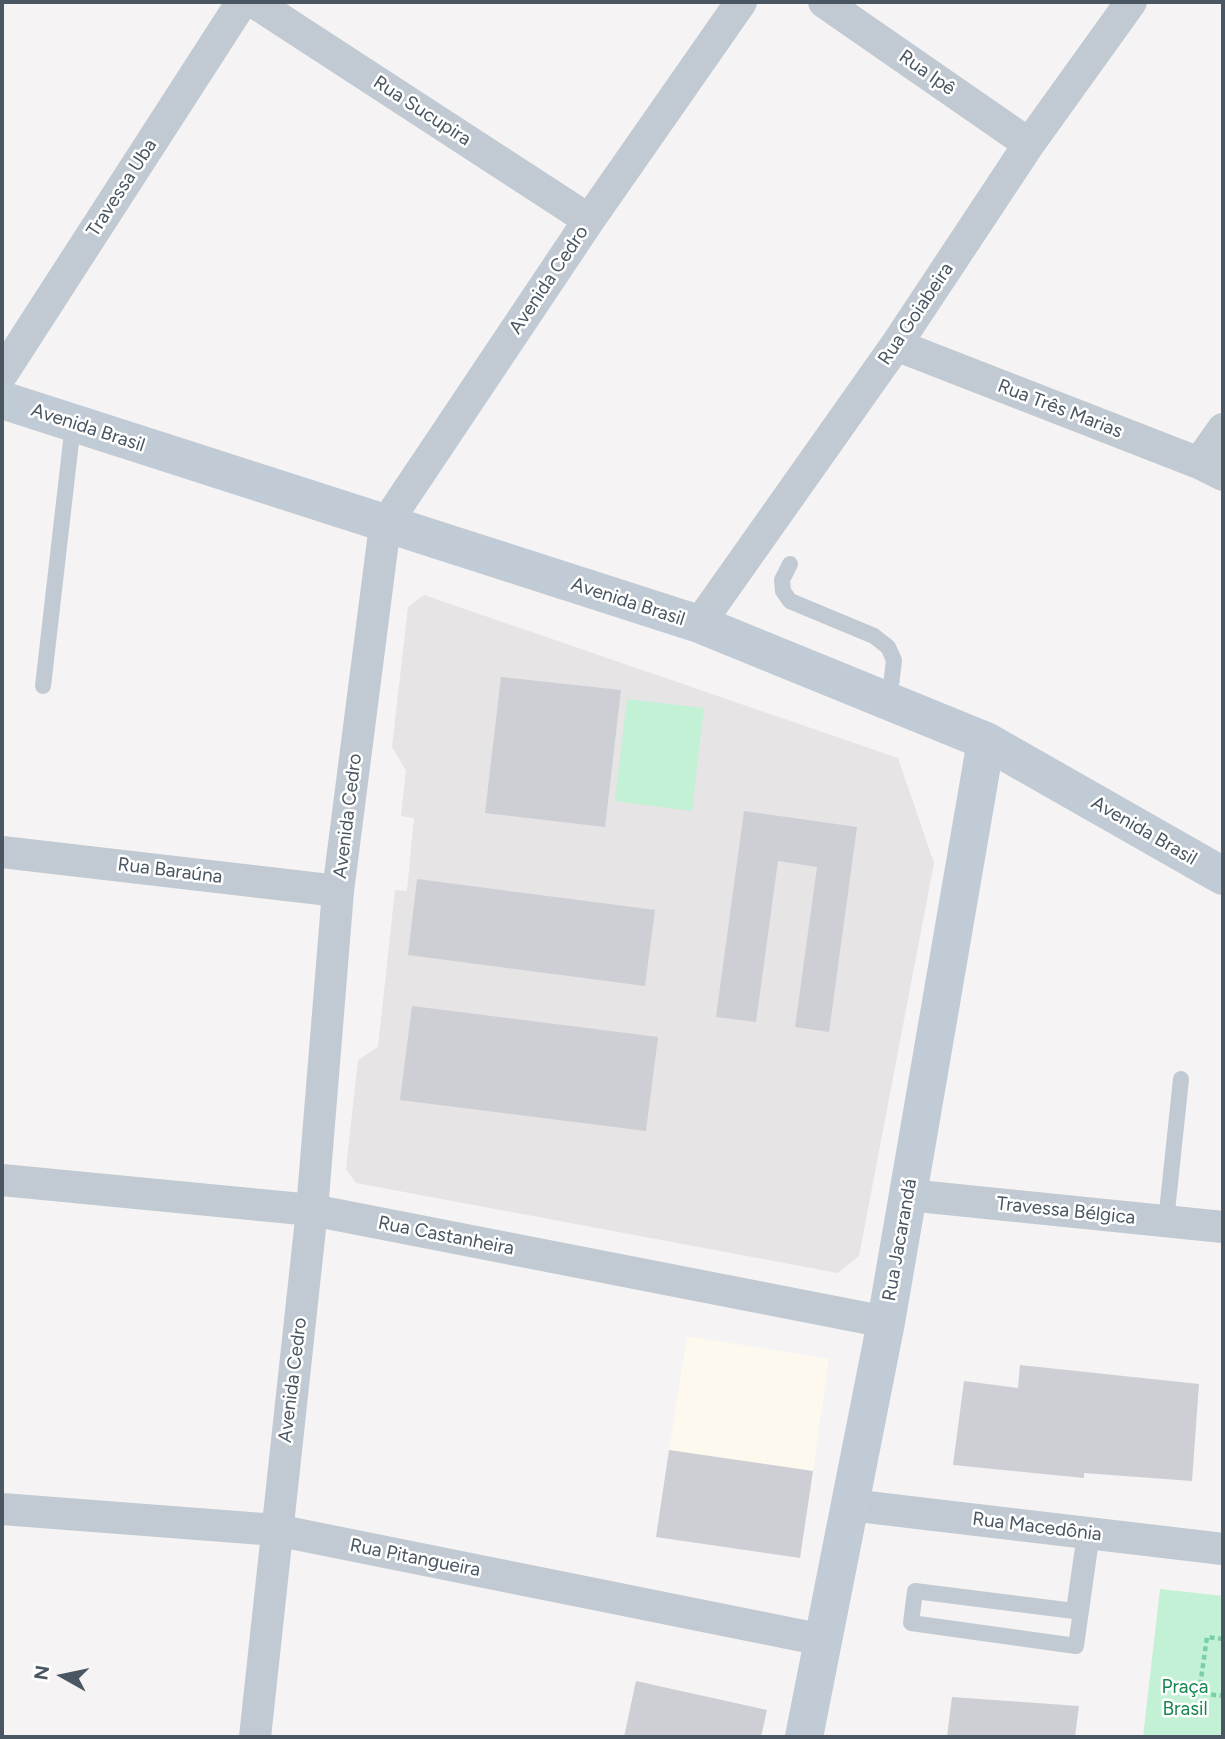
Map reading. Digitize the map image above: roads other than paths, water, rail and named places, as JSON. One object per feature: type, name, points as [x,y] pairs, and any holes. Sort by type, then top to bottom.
[{"type":"main road","name":"Avenida Brasil","points":[[2,400],[699,624],[986,741],[1223,876]]},
{"type":"main road","name":"Rua Jacarandá","points":[[804,1737],[886,1322],[986,741]]},
{"type":"street","name":"Travessa Uba","points":[[2,374],[243,2]]},
{"type":"street","name":"Rua Sucupira","points":[[254,2],[589,220]]},
{"type":"street","name":"Avenida Cedro","points":[[255,1737],[312,1210],[338,891],[385,525],[589,220],[741,2]]},
{"type":"street","name":"Rua Ipê","points":[[824,2],[1029,144]]},
{"type":"street","name":"Rua Goiabeira","points":[[699,624],[896,345],[1029,144],[1131,2]]},
{"type":"street","name":"Rua Três Marias","points":[[896,345],[1211,469]]},
{"type":"street","points":[[1211,469],[1223,429]]},
{"type":"street","name":"Rua Baraúna","points":[[2,852],[338,891]]},
{"type":"street","name":"Rua Castanheira","points":[[2,1180],[312,1210],[886,1322]]},
{"type":"street","name":"Travessa Bélgica","points":[[908,1195],[1223,1227]]},
{"type":"street","name":"Rua Macedônia","points":[[850,1505],[1223,1549]]},
{"type":"street","name":"Rua Pitangueira","points":[[2,1509],[276,1530],[823,1640]]},
{"type":"lane","points":[[43,686],[73,424]]},
{"type":"lane","points":[[790,564],[782,580],[783,591],[790,601],[874,636],[888,647],[894,660],[890,702]]},
{"type":"lane","points":[[1166,1221],[1181,1079]]},
{"type":"lane","points":[[1088,1533],[1076,1646],[911,1623],[915,1591],[1074,1611],[1088,1533]]},
{"type":"park label","name":"Praça Brasil","points":[[1185,1698]]}]
